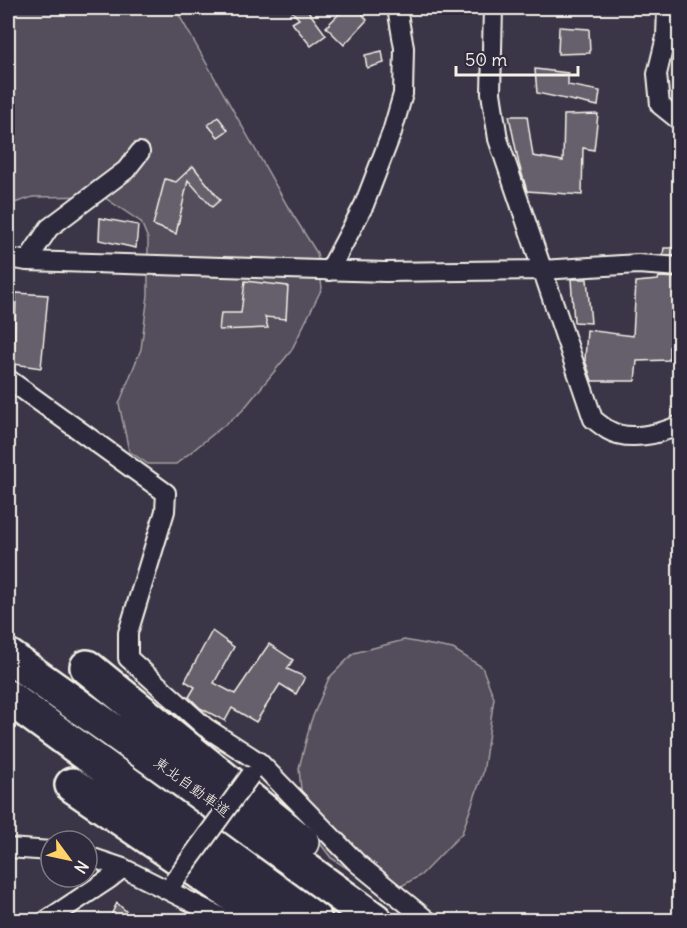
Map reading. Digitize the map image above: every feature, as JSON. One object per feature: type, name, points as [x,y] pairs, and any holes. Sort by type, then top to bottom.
[{"type":"highway","name":"東北自動車道","points":[[8,656],[375,921]]},
{"type":"highway","points":[[87,667],[205,761],[396,921]]},
{"type":"highway","points":[[8,697],[315,921]]},
{"type":"highway","points":[[72,785],[270,921]]},
{"type":"street","points":[[329,271],[364,205],[392,132],[403,94],[404,48],[397,8]]},
{"type":"street","points":[[493,8],[491,93],[498,139],[592,419],[610,432],[635,436],[666,431],[680,425]]},
{"type":"street","points":[[667,8],[666,37],[657,74],[660,105],[680,121]]},
{"type":"street","points":[[27,261],[49,228],[126,170],[140,152]]},
{"type":"street","points":[[8,262],[15,259],[329,271],[542,270],[638,264],[680,267]]},
{"type":"street","points":[[8,379],[166,493],[165,511],[128,633],[128,658],[255,769],[357,863],[427,921]]},
{"type":"street","points":[[171,886],[255,769]]},
{"type":"street","points":[[8,848],[39,850]]},
{"type":"street","points":[[99,860],[171,886],[227,921]]},
{"type":"street","points":[[47,921],[123,868]]},
{"type":"shaded area","points":[[8,8],[175,8],[288,207],[317,253],[322,288],[291,351],[242,411],[176,464],[148,464],[129,451],[119,404],[141,349],[148,295],[148,239],[141,222],[102,196],[33,197],[8,205]]},
{"type":"shaded area","points":[[404,640],[453,649],[482,667],[494,698],[483,773],[462,833],[421,875],[391,892],[370,883],[331,858],[304,822],[299,768],[311,721],[329,678],[354,653]]},
{"type":"building","points":[[289,8],[306,8],[326,35],[311,46],[292,23],[299,19]]},
{"type":"building","points":[[345,8],[358,8],[367,20],[344,45],[326,27]]},
{"type":"building","points":[[559,27],[589,29],[590,53],[558,54]]},
{"type":"building","points":[[382,51],[384,63],[367,68],[365,55]]},
{"type":"building","points":[[535,69],[568,73],[568,85],[600,91],[598,106],[537,93]]},
{"type":"building","points":[[598,114],[594,150],[583,148],[582,195],[527,191],[509,116],[527,116],[533,156],[563,161],[564,115]]},
{"type":"building","points":[[218,117],[228,130],[218,137],[208,125]]},
{"type":"building","points":[[193,166],[220,200],[212,207],[188,180],[176,234],[153,225],[165,179],[176,182]]},
{"type":"building","points":[[100,218],[138,225],[136,248],[99,240]]},
{"type":"building","points":[[664,248],[680,248],[680,256],[663,255]]},
{"type":"building","points":[[659,277],[680,278],[680,347],[669,347],[669,360],[637,361],[635,381],[592,381],[585,360],[587,330],[633,336],[636,282],[658,280]]},
{"type":"building","points":[[571,279],[587,279],[591,323],[574,322]]},
{"type":"building","points":[[245,281],[288,286],[286,319],[265,317],[268,328],[219,330],[221,313],[241,313]]},
{"type":"building","points":[[16,293],[48,295],[41,368],[14,364]]},
{"type":"building","points":[[212,631],[234,647],[214,683],[235,694],[269,644],[293,660],[287,669],[305,677],[296,694],[280,684],[256,722],[232,708],[225,721],[200,708],[189,697],[195,687],[185,681]]},
{"type":"building","points":[[117,903],[137,921],[108,921]]}]
